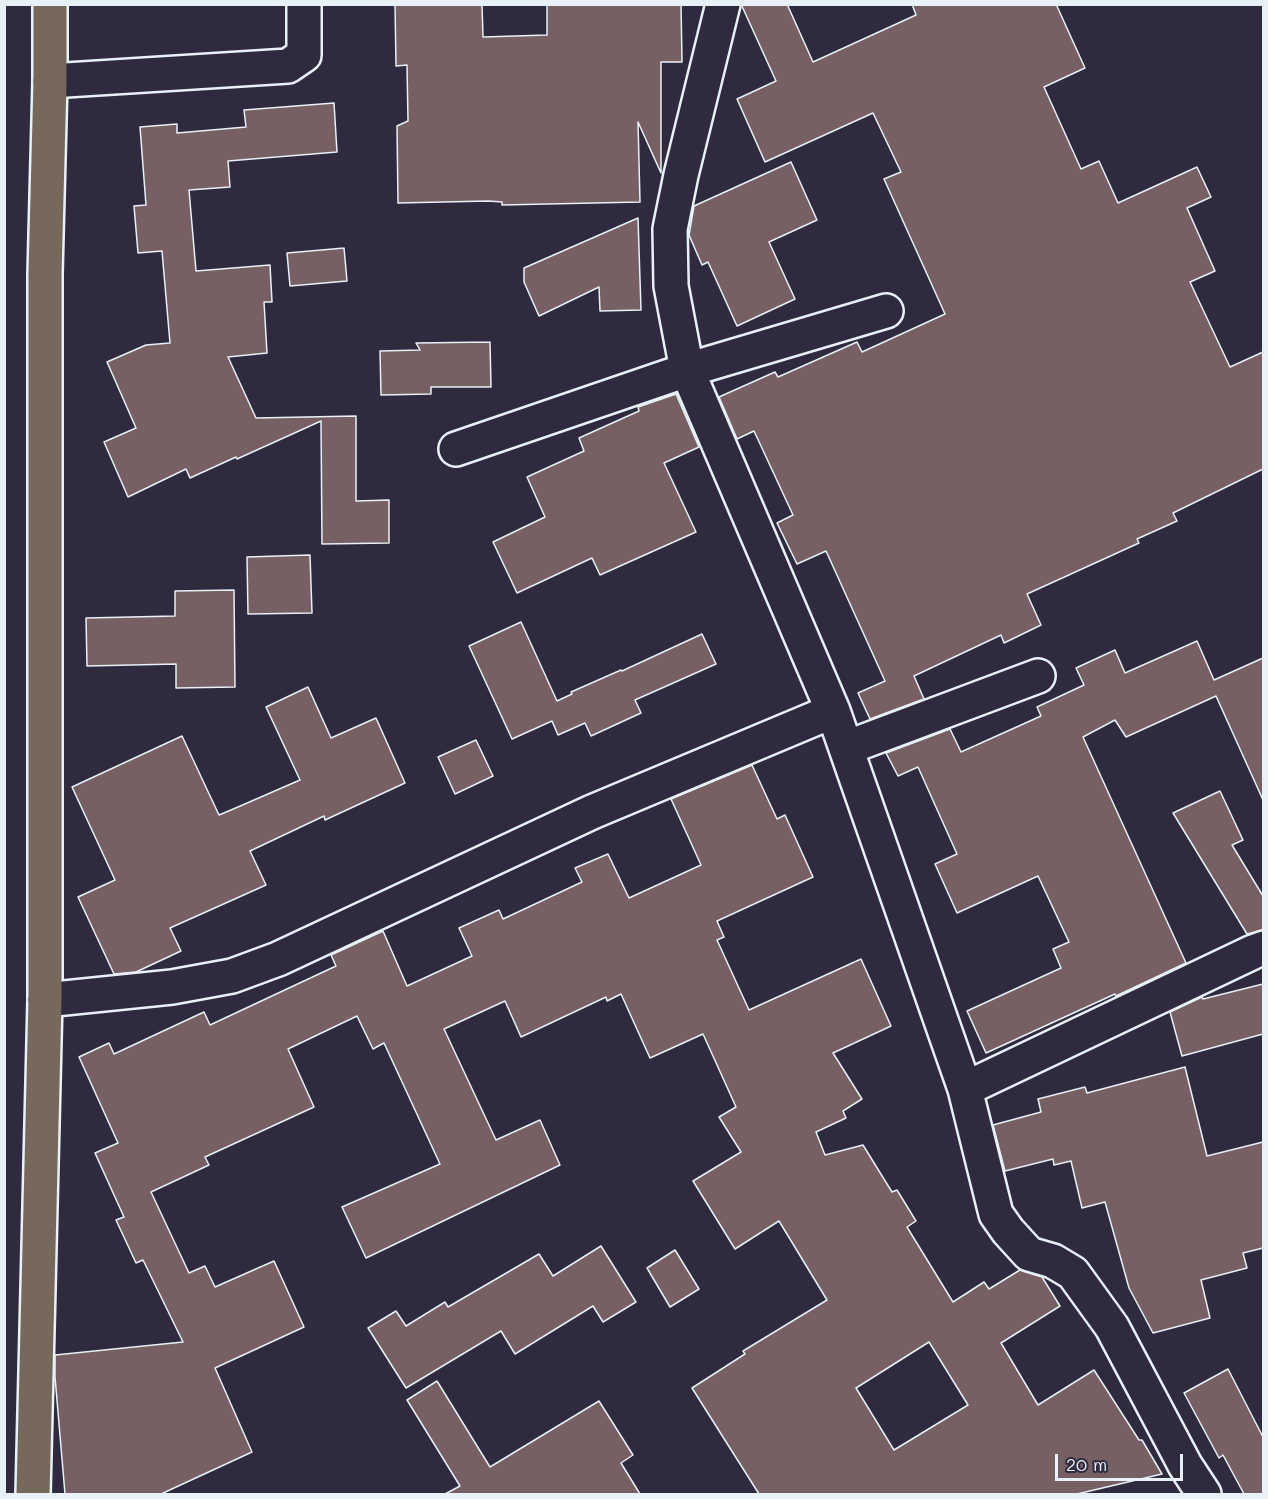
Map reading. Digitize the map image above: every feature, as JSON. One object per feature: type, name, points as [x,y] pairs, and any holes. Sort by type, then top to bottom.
[{"type":"main road","points":[[33,1494],[45,1000],[45,274],[50,4]]},
{"type":"street","points":[[50,81],[288,66],[304,55],[304,4]]},
{"type":"street","points":[[723,4],[670,229],[671,286],[687,370],[833,711],[965,1089],[996,1214],[1029,1254],[1053,1261],[1073,1273],[1112,1327],[1185,1465],[1204,1494]]},
{"type":"street","points":[[456,449],[687,370],[886,311]]},
{"type":"street","points":[[846,748],[1038,676]]},
{"type":"street","points":[[45,1000],[172,987],[232,976],[278,959],[592,812],[833,711]]},
{"type":"street","points":[[965,1089],[1263,948]]},
{"type":"building","points":[[395,4],[482,4],[483,37],[547,35],[547,4],[681,4],[682,62],[661,62],[661,173],[638,122],[640,202],[502,205],[502,202],[488,201],[398,203],[397,126],[408,121],[407,65],[396,66]]},
{"type":"building","points":[[741,4],[787,4],[813,62],[916,15],[912,4],[1056,4],[1085,68],[1044,87],[1081,169],[1099,161],[1118,203],[1197,167],[1211,197],[1187,208],[1215,271],[1190,282],[1230,367],[1263,352],[1263,469],[1173,513],[1177,521],[1137,539],[1139,543],[1027,594],[1041,625],[1004,643],[1001,635],[914,676],[924,699],[870,719],[858,693],[885,681],[826,551],[797,564],[777,523],[793,515],[754,431],[737,439],[719,397],[775,372],[778,377],[857,342],[862,352],[945,314],[884,179],[901,172],[873,113],[765,162],[737,99],[776,81]]},
{"type":"building","points":[[334,103],[337,152],[228,161],[230,187],[189,190],[196,271],[270,265],[272,302],[264,302],[267,353],[228,357],[256,418],[356,416],[356,501],[389,500],[389,543],[322,544],[321,421],[190,478],[186,469],[128,497],[104,442],[136,428],[107,362],[146,345],[170,343],[162,251],[138,253],[134,206],[146,205],[140,127],[177,124],[177,133],[246,127],[244,110]]},
{"type":"building","points":[[791,162],[817,220],[769,242],[795,299],[737,326],[708,262],[702,265],[689,235],[694,206]]},
{"type":"building","points":[[638,218],[641,310],[600,311],[599,287],[539,316],[524,282],[524,268]]},
{"type":"building","points":[[344,248],[347,281],[290,286],[287,253]]},
{"type":"building","points":[[490,342],[491,387],[431,387],[431,394],[381,395],[380,351],[420,350],[416,343]]},
{"type":"building","points":[[676,394],[699,447],[664,463],[696,532],[600,575],[592,558],[517,593],[493,542],[545,517],[527,477],[584,451],[579,438],[639,411],[638,407]]},
{"type":"building","points":[[310,555],[312,613],[248,614],[247,557]]},
{"type":"building","points":[[234,590],[235,687],[176,688],[176,664],[87,666],[86,618],[175,616],[175,591]]},
{"type":"building","points":[[521,622],[557,701],[572,694],[571,692],[702,634],[716,664],[635,700],[641,713],[591,736],[585,723],[558,735],[552,721],[512,739],[469,646]]},
{"type":"building","points":[[1197,641],[1214,680],[1263,658],[1263,800],[1216,696],[1126,737],[1115,720],[1083,737],[1186,963],[986,1053],[967,1011],[1061,968],[1053,949],[1069,942],[1038,876],[957,913],[935,864],[957,854],[918,767],[898,776],[886,753],[950,729],[961,752],[1041,716],[1037,707],[1084,685],[1076,668],[1115,650],[1125,673]]},
{"type":"building","points":[[308,687],[331,738],[376,718],[405,783],[325,820],[324,816],[250,851],[266,885],[170,928],[181,951],[136,972],[114,974],[78,897],[115,880],[72,787],[182,736],[219,815],[231,810],[300,780],[266,707]]},
{"type":"building","points":[[476,740],[493,776],[455,794],[438,757]]},
{"type":"building","points":[[752,765],[777,819],[785,815],[813,877],[717,921],[724,937],[717,940],[749,1010],[861,959],[891,1026],[833,1053],[862,1099],[843,1111],[846,1118],[816,1132],[825,1155],[863,1145],[892,1192],[897,1190],[916,1221],[907,1227],[953,1302],[984,1282],[989,1289],[1020,1270],[1042,1277],[1060,1306],[1001,1343],[1038,1405],[1094,1370],[1139,1440],[1142,1440],[1162,1474],[1077,1494],[759,1494],[692,1388],[745,1354],[743,1351],[827,1300],[779,1221],[735,1249],[693,1181],[741,1152],[719,1117],[736,1107],[703,1034],[650,1058],[621,994],[607,1001],[606,997],[521,1037],[505,1001],[444,1029],[496,1140],[540,1120],[560,1165],[366,1258],[342,1207],[440,1164],[384,1043],[373,1049],[357,1016],[288,1049],[314,1107],[205,1157],[209,1165],[151,1192],[189,1273],[205,1266],[215,1287],[274,1261],[304,1327],[215,1368],[252,1452],[161,1494],[65,1494],[55,1355],[183,1342],[143,1260],[136,1263],[116,1220],[124,1217],[95,1153],[118,1143],[79,1057],[109,1043],[114,1054],[204,1012],[210,1025],[336,966],[331,955],[383,931],[407,986],[472,956],[459,928],[499,910],[503,919],[582,882],[575,868],[608,854],[629,898],[701,865],[671,799]],"holes":[[[929,1342],[968,1405],[894,1450],[856,1388]]]},
{"type":"building","points":[[1220,791],[1243,840],[1232,845],[1263,896],[1263,930],[1247,934],[1173,813]]},
{"type":"building","points":[[1263,984],[1263,1034],[1182,1056],[1170,1012],[1202,997],[1203,999]]},
{"type":"building","points":[[1185,1067],[1207,1156],[1263,1142],[1263,1248],[1243,1253],[1247,1268],[1201,1280],[1210,1318],[1153,1333],[1129,1288],[1105,1202],[1082,1208],[1071,1161],[1054,1165],[1053,1159],[1005,1171],[993,1125],[1041,1112],[1038,1099],[1085,1087],[1087,1093]]},
{"type":"building","points":[[601,1246],[636,1302],[603,1322],[593,1306],[515,1354],[501,1331],[406,1388],[368,1328],[396,1311],[406,1326],[445,1302],[448,1307],[539,1254],[553,1276]]},
{"type":"building","points":[[675,1250],[699,1289],[670,1307],[647,1268]]},
{"type":"building","points":[[1228,1369],[1263,1437],[1263,1494],[1244,1494],[1223,1455],[1219,1458],[1184,1393]]},
{"type":"building","points":[[437,1381],[490,1467],[599,1401],[633,1455],[621,1463],[640,1494],[445,1494],[460,1486],[407,1400]]}]
